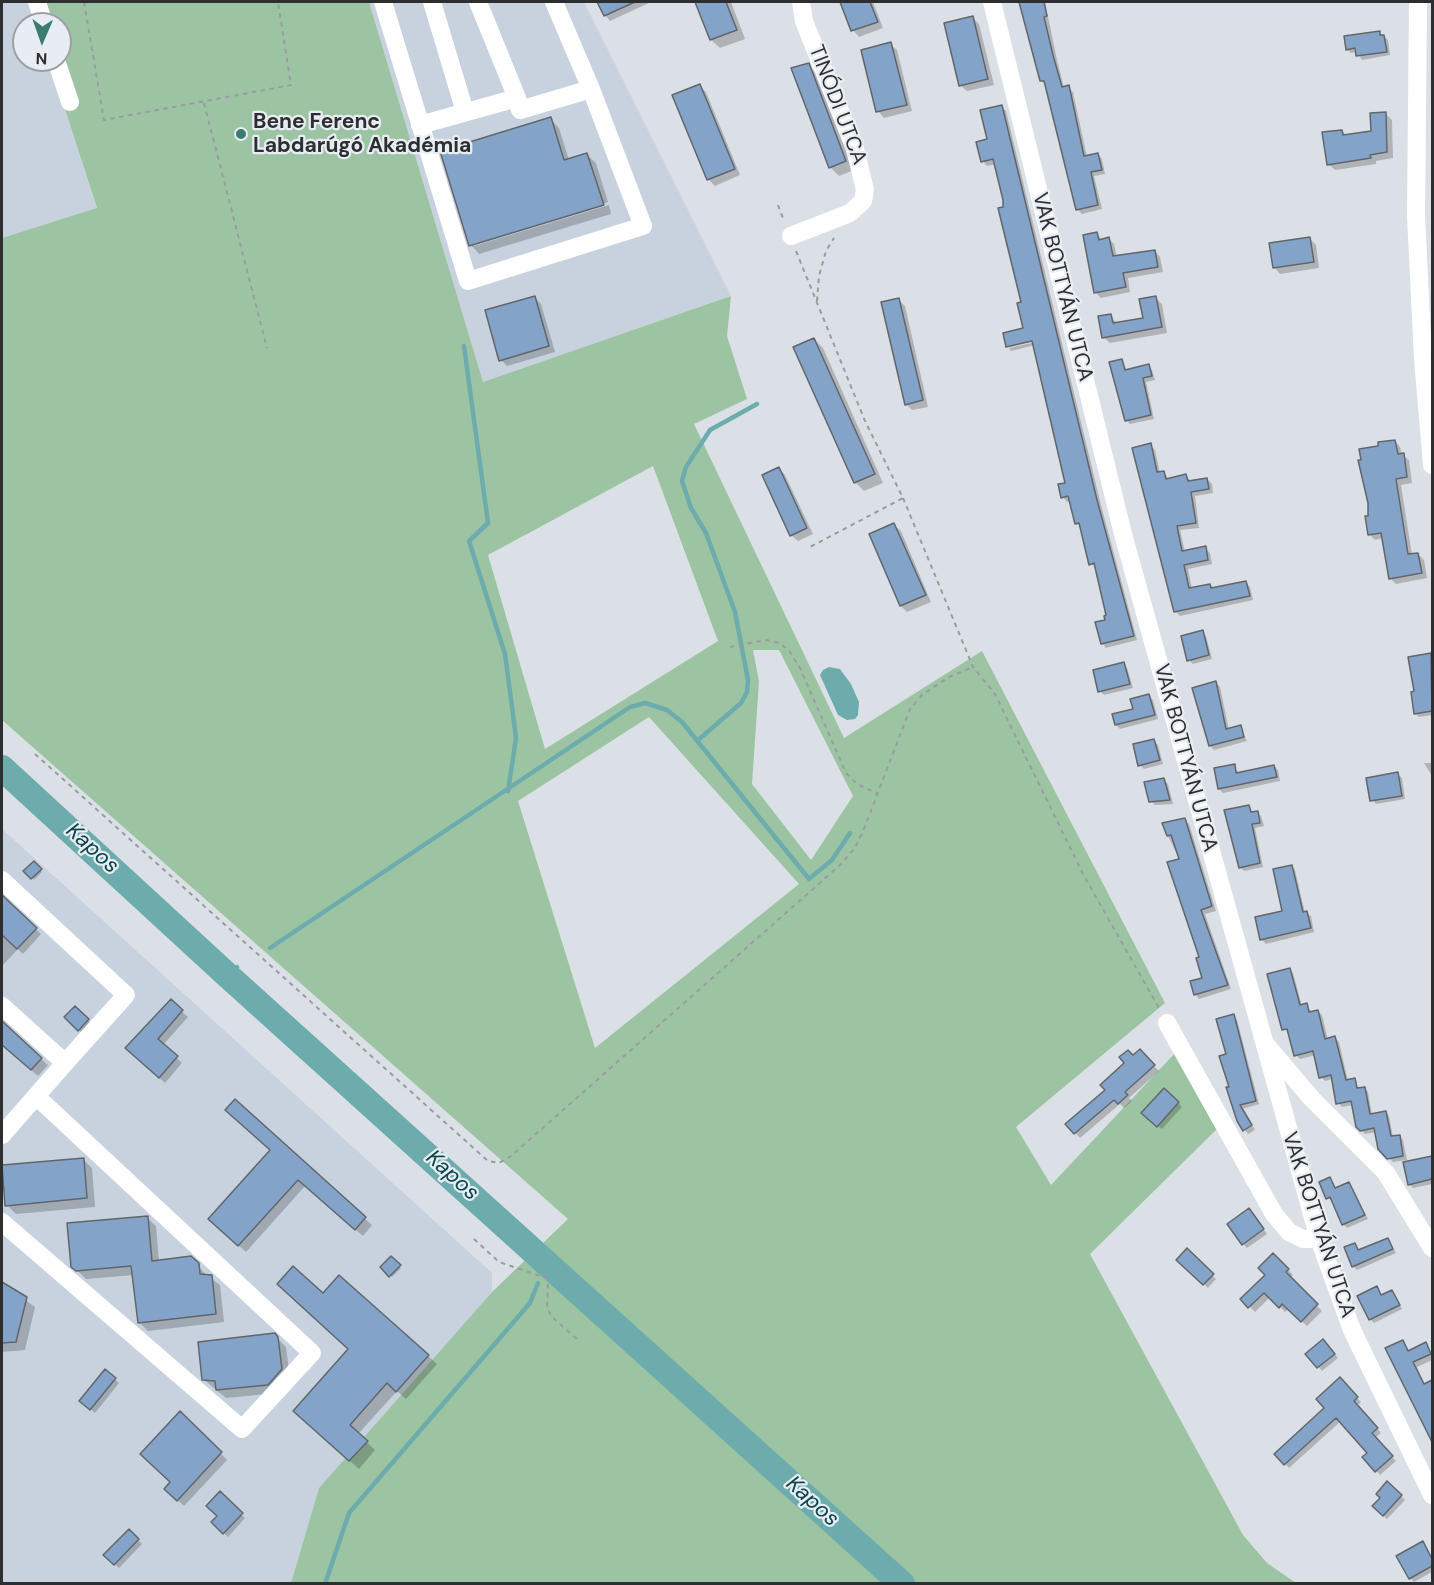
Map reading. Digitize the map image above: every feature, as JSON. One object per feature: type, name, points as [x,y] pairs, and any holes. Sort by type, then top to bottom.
[{"type":"street","points":[[383,2],[468,281],[644,226],[591,89],[554,2]]},
{"type":"street","points":[[432,2],[465,112]]},
{"type":"street","points":[[478,2],[520,110],[591,89]]},
{"type":"street","name":"TINÓDI UTCA","points":[[801,2],[804,21],[862,172],[863,201],[850,213]]},
{"type":"street","name":"VAK BOTTYÁN UTCA","points":[[992,2],[1123,534],[1319,1239],[1352,1330],[1432,1495]]},
{"type":"street","points":[[1418,2],[1416,216],[1423,359],[1432,465]]},
{"type":"street","points":[[60,72],[70,102]]},
{"type":"street","points":[[420,125],[517,98]]},
{"type":"street","points":[[791,236],[850,213]]},
{"type":"street","points":[[2,880],[126,994],[2,1134]]},
{"type":"street","points":[[2,1006],[65,1064]]},
{"type":"street","points":[[1167,1023],[1274,1214],[1289,1232],[1303,1239],[1319,1239]]},
{"type":"street","points":[[1263,1041],[1312,1099],[1386,1173],[1432,1248]]},
{"type":"street","points":[[2,1222],[242,1429],[312,1353],[37,1097]]},
{"type":"path","points":[[84,2],[104,120],[291,86],[279,2]]},
{"type":"path","points":[[204,103],[267,348]]},
{"type":"path","points":[[778,205],[865,421],[903,498],[973,667],[982,674],[995,694],[1083,874],[1167,1023]]},
{"type":"path","points":[[817,303],[819,276],[826,251],[850,213]]},
{"type":"path","points":[[810,547],[903,498]]},
{"type":"path","points":[[730,647],[766,640],[780,643],[790,652],[800,668],[846,773],[857,783],[878,794]]},
{"type":"path","points":[[35,754],[488,1161],[499,1162],[511,1156],[839,866],[855,848],[910,710],[922,695],[949,677],[973,667]]},
{"type":"path","points":[[474,1239],[499,1262],[546,1278],[548,1283],[547,1308],[552,1317],[578,1340]]},
{"type":"shaded area","points":[[2,2],[30,2],[33,12],[12,12],[12,72],[53,72],[97,209],[2,238]]},
{"type":"shaded area","points":[[369,2],[584,2],[731,296],[483,382]]},
{"type":"shaded area","points":[[2,829],[492,1273],[492,1292],[319,1488],[291,1583],[2,1583]]},
{"type":"green space","points":[[30,2],[369,2],[483,382],[731,296],[727,336],[747,399],[694,424],[844,738],[982,651],[1165,1003],[1016,1127],[1051,1185],[1176,1052],[1217,1129],[1090,1254],[1243,1535],[1267,1563],[1296,1583],[291,1583],[319,1488],[492,1292],[568,1219],[2,720],[2,238],[97,208],[53,72],[72,72],[72,12],[33,12]],"holes":[[[653,466],[718,641],[545,749],[488,555]],[[753,650],[779,650],[853,796],[811,860],[752,784],[759,681]],[[649,717],[799,884],[595,1048],[518,801]]]},
{"type":"water","points":[[829,667],[840,669],[851,684],[859,702],[858,715],[855,719],[847,720],[838,715],[820,675]]},
{"type":"building","points":[[597,2],[635,2],[604,16]]},
{"type":"building","points":[[695,2],[726,2],[737,30],[710,40]]},
{"type":"building","points":[[840,2],[870,2],[878,22],[851,31]]},
{"type":"building","points":[[1019,2],[1044,2],[1047,16],[1044,17],[1053,55],[1062,87],[1069,85],[1084,156],[1098,153],[1102,170],[1091,172],[1098,205],[1076,210],[1044,81],[1040,81]]},
{"type":"building","points":[[973,16],[988,79],[959,86],[944,23]]},
{"type":"building","points":[[1380,31],[1380,35],[1384,35],[1387,52],[1356,56],[1355,48],[1346,50],[1344,36]]},
{"type":"building","points":[[891,42],[907,105],[876,112],[861,50]]},
{"type":"building","points":[[809,63],[846,161],[829,168],[791,68]]},
{"type":"building","points":[[700,84],[735,169],[707,180],[672,95]]},
{"type":"building","points":[[1002,105],[1097,500],[1134,636],[1101,644],[1095,622],[1105,620],[1106,615],[1094,563],[1089,565],[1079,523],[1075,524],[1068,496],[1061,498],[1058,484],[1065,483],[1032,341],[1006,347],[1003,333],[1023,328],[1017,303],[1021,302],[998,208],[1003,207],[1003,200],[993,159],[981,162],[976,142],[987,139],[980,110]]},
{"type":"building","points":[[1386,112],[1387,152],[1370,155],[1371,158],[1327,165],[1322,132],[1342,130],[1343,135],[1371,131],[1370,113]]},
{"type":"building","points":[[551,117],[564,160],[587,153],[604,205],[469,246],[440,151]]},
{"type":"building","points":[[1097,232],[1099,240],[1109,237],[1113,256],[1155,250],[1158,267],[1123,273],[1126,287],[1094,293],[1083,235]]},
{"type":"building","points":[[1310,237],[1314,262],[1273,268],[1269,243]]},
{"type":"building","points":[[535,296],[549,346],[499,361],[485,310]]},
{"type":"building","points":[[1156,296],[1162,327],[1102,338],[1098,316],[1111,314],[1113,323],[1143,318],[1139,299]]},
{"type":"building","points":[[899,298],[923,400],[905,405],[881,302]]},
{"type":"building","points":[[814,338],[875,474],[854,483],[793,347]]},
{"type":"building","points":[[1122,359],[1125,370],[1149,364],[1152,376],[1143,378],[1151,415],[1125,421],[1109,362]]},
{"type":"building","points":[[1395,440],[1398,454],[1404,453],[1407,477],[1396,479],[1408,554],[1418,553],[1422,573],[1389,579],[1381,533],[1368,535],[1365,516],[1368,516],[1368,503],[1358,460],[1361,460],[1359,449],[1378,446],[1378,442]]},
{"type":"building","points":[[1151,443],[1157,472],[1164,471],[1166,479],[1186,474],[1188,481],[1207,478],[1209,489],[1191,492],[1196,523],[1177,526],[1182,551],[1206,546],[1208,560],[1184,565],[1189,588],[1210,584],[1211,588],[1246,581],[1250,596],[1174,612],[1132,448]]},
{"type":"building","points":[[779,467],[807,528],[790,536],[762,475]]},
{"type":"building","points":[[894,523],[926,595],[900,606],[869,534]]},
{"type":"building","points":[[1203,630],[1209,655],[1187,661],[1181,636]]},
{"type":"building","points":[[1431,653],[1432,711],[1414,714],[1411,692],[1414,691],[1408,657]]},
{"type":"building","points":[[1124,662],[1130,684],[1098,692],[1093,670]]},
{"type":"building","points":[[1216,681],[1226,729],[1241,725],[1244,737],[1209,746],[1192,688]]},
{"type":"building","points":[[1149,694],[1155,715],[1115,725],[1112,714],[1133,709],[1130,699]]},
{"type":"building","points":[[1154,739],[1160,760],[1138,766],[1133,744]]},
{"type":"building","points":[[1235,764],[1236,773],[1274,765],[1277,777],[1218,789],[1214,768]]},
{"type":"building","points":[[1398,772],[1402,796],[1370,801],[1366,778]]},
{"type":"building","points":[[1164,778],[1170,800],[1149,802],[1144,782]]},
{"type":"building","points":[[1249,805],[1251,812],[1258,811],[1260,823],[1252,824],[1260,863],[1239,868],[1224,810]]},
{"type":"building","points":[[1185,818],[1212,906],[1201,910],[1228,985],[1194,995],[1190,981],[1202,978],[1196,958],[1199,957],[1167,862],[1179,859],[1171,835],[1167,836],[1162,823]]},
{"type":"building","points":[[34,861],[42,869],[31,879],[23,871]]},
{"type":"building","points":[[1292,865],[1303,912],[1307,911],[1311,928],[1260,940],[1255,917],[1282,911],[1273,869]]},
{"type":"building","points":[[2,895],[37,928],[17,949],[2,935]]},
{"type":"building","points":[[1290,968],[1300,1005],[1307,1003],[1309,1012],[1318,1010],[1325,1039],[1335,1036],[1346,1080],[1355,1078],[1357,1088],[1365,1087],[1370,1114],[1386,1111],[1391,1136],[1400,1135],[1403,1156],[1387,1159],[1378,1149],[1374,1128],[1360,1131],[1356,1127],[1351,1101],[1336,1104],[1331,1075],[1319,1078],[1313,1051],[1294,1056],[1287,1029],[1282,1030],[1267,974]]},
{"type":"building","points":[[171,999],[183,1010],[158,1039],[178,1056],[159,1078],[125,1048]]},
{"type":"building","points":[[75,1006],[89,1019],[78,1031],[64,1017]]},
{"type":"building","points":[[1234,1014],[1256,1101],[1240,1105],[1252,1125],[1243,1131],[1237,1121],[1226,1087],[1229,1087],[1219,1056],[1226,1054],[1216,1019]]},
{"type":"building","points":[[2,1021],[42,1058],[31,1070],[2,1045]]},
{"type":"building","points":[[1140,1049],[1155,1065],[1125,1092],[1128,1095],[1118,1104],[1114,1100],[1074,1134],[1065,1124],[1105,1090],[1100,1085],[1124,1063],[1119,1057],[1128,1050],[1133,1055]]},
{"type":"building","points":[[1164,1088],[1179,1102],[1157,1127],[1141,1113]]},
{"type":"building","points":[[235,1099],[366,1217],[355,1230],[298,1180],[238,1246],[208,1219],[270,1150],[225,1110]]},
{"type":"building","points":[[1432,1156],[1432,1179],[1408,1185],[1403,1162]]},
{"type":"building","points":[[84,1158],[87,1198],[5,1206],[2,1165]]},
{"type":"building","points":[[1330,1177],[1335,1188],[1349,1182],[1365,1215],[1342,1225],[1330,1197],[1326,1199],[1319,1182]]},
{"type":"building","points":[[1249,1208],[1264,1229],[1242,1245],[1227,1224]]},
{"type":"building","points":[[148,1216],[152,1261],[191,1256],[199,1263],[200,1274],[212,1275],[216,1314],[138,1323],[131,1266],[76,1271],[71,1267],[67,1223]]},
{"type":"building","points":[[1388,1238],[1393,1249],[1352,1267],[1344,1247],[1355,1243],[1358,1250]]},
{"type":"building","points":[[1187,1248],[1214,1274],[1203,1285],[1176,1260]]},
{"type":"building","points":[[1273,1253],[1289,1269],[1286,1272],[1318,1304],[1301,1322],[1282,1304],[1279,1308],[1264,1293],[1248,1308],[1240,1299],[1265,1275],[1258,1268]]},
{"type":"building","points":[[391,1256],[401,1265],[389,1277],[380,1267]]},
{"type":"building","points":[[293,1266],[323,1293],[339,1275],[429,1355],[396,1392],[387,1383],[350,1425],[368,1441],[349,1461],[293,1411],[348,1349],[277,1284]]},
{"type":"building","points":[[2,1282],[27,1297],[16,1342],[2,1343]]},
{"type":"building","points":[[1377,1286],[1381,1295],[1392,1290],[1400,1305],[1369,1320],[1357,1296]]},
{"type":"building","points":[[275,1333],[278,1337],[282,1369],[268,1385],[216,1390],[215,1381],[202,1380],[198,1342]]},
{"type":"building","points":[[1323,1339],[1335,1354],[1317,1368],[1305,1354]]},
{"type":"building","points":[[1403,1340],[1408,1351],[1426,1342],[1431,1354],[1413,1362],[1424,1384],[1432,1380],[1432,1442],[1385,1348]]},
{"type":"building","points":[[105,1369],[116,1378],[90,1410],[79,1401]]},
{"type":"building","points":[[1340,1377],[1358,1397],[1354,1401],[1378,1428],[1372,1433],[1393,1456],[1375,1472],[1362,1457],[1367,1453],[1336,1418],[1284,1465],[1274,1454],[1324,1408],[1316,1399]]},
{"type":"building","points":[[180,1411],[222,1452],[177,1501],[164,1489],[170,1482],[140,1454]]},
{"type":"building","points":[[1387,1481],[1402,1495],[1383,1516],[1372,1506],[1380,1498],[1376,1494]]},
{"type":"building","points":[[220,1491],[243,1513],[223,1534],[211,1522],[217,1516],[206,1506]]},
{"type":"building","points":[[129,1529],[139,1539],[114,1565],[103,1555]]},
{"type":"building","points":[[1423,1541],[1432,1559],[1432,1566],[1409,1579],[1396,1556]]},
{"type":"waterway","points":[[464,346],[488,523],[469,541],[505,654],[516,738],[508,791]]},
{"type":"waterway","points":[[697,741],[741,703],[747,692],[748,680],[735,612],[706,533],[691,508],[682,481],[686,467],[710,430],[757,404]]},
{"type":"waterway","points":[[270,948],[630,707],[645,703],[667,710],[682,722],[809,879],[832,860],[850,833]]},
{"type":"waterway","name":"Kapos","points":[[2,768],[226,974],[902,1584]]},
{"type":"waterway","points":[[226,974],[237,967]]},
{"type":"waterway","name":"Kapos","points":[[543,1270],[548,1263]]},
{"type":"waterway","points":[[325,1584],[349,1513],[530,1303],[538,1283]]},
{"type":"place","name":"Bene Ferenc Labdarúgó Akadémia","points":[[241,134]]}]
